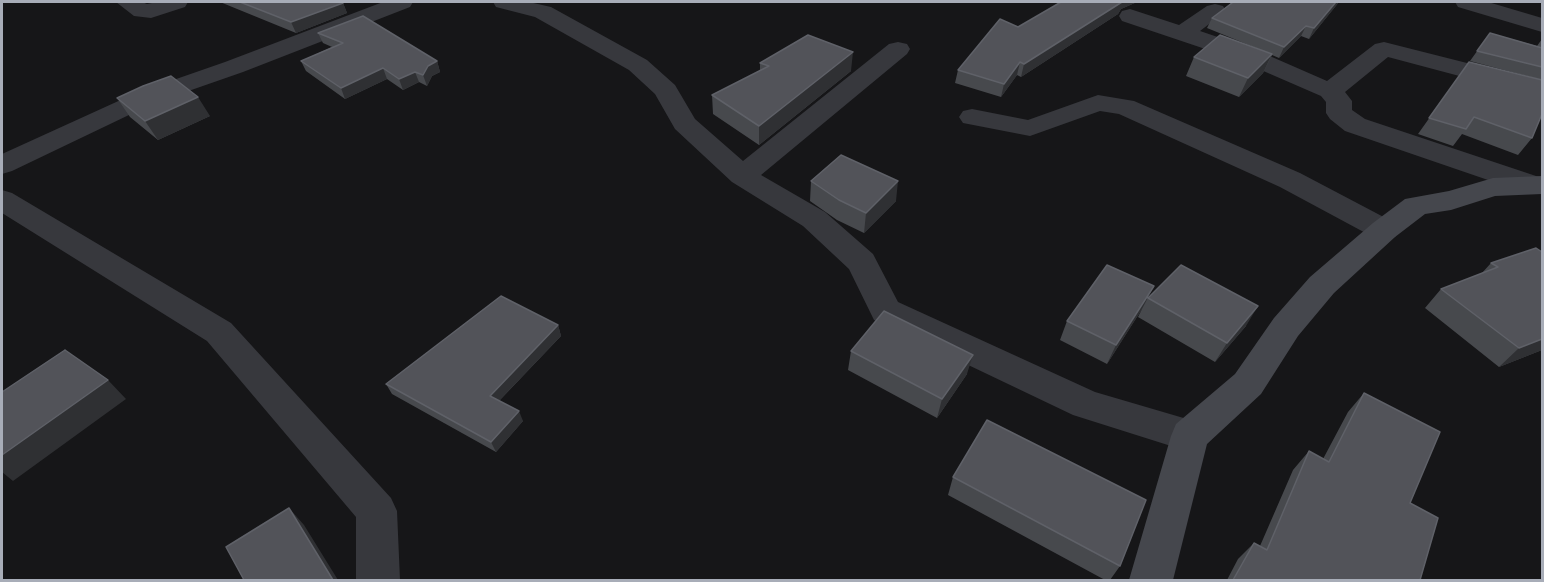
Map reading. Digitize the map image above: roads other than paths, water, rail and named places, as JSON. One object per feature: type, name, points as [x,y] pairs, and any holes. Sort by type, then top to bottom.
[{"type":"street","points":[[127,2],[137,9],[151,11],[177,2]]},
{"type":"street","points":[[2,165],[145,98],[234,67],[402,2]]},
{"type":"street","points":[[504,2],[543,12],[638,65],[666,90],[684,123],[742,176],[814,219],[862,262],[886,311],[1086,404],[1190,436]]},
{"type":"street","points":[[1466,2],[1542,25]]},
{"type":"street","points":[[1182,33],[1215,11]]},
{"type":"street","points":[[1130,16],[1247,56],[1330,91],[1339,101],[1339,113],[1355,125],[1539,193]]},
{"type":"street","points":[[742,176],[898,49]]},
{"type":"street","points":[[1330,91],[1384,49],[1542,90]]},
{"type":"street","points":[[972,117],[1030,128],[1098,104],[1125,107],[1290,180],[1384,230]]},
{"type":"street","points":[[1151,580],[1190,436],[1248,384],[1286,327],[1322,285],[1384,230],[1416,206],[1451,200],[1493,187],[1539,193]]},
{"type":"street","points":[[2,200],[219,332],[376,510],[378,580]]}]
